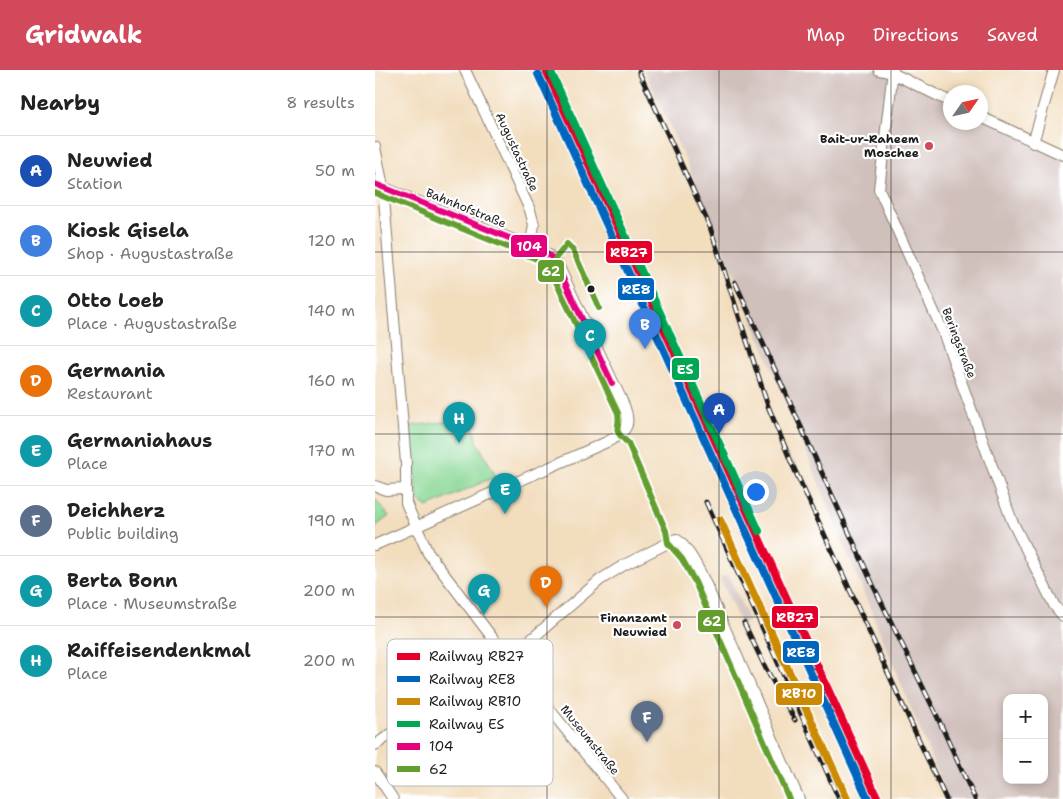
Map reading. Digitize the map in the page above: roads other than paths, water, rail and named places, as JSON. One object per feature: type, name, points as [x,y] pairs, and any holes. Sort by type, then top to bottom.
[{"type":"street","name":"Augustastraße","points":[[465,70],[531,210],[534,225],[529,247]]},
{"type":"street","points":[[879,70],[892,72],[943,98]]},
{"type":"street","points":[[1033,142],[1054,70]]},
{"type":"street","name":"Beringstraße","points":[[892,72],[879,188],[943,332],[1012,522],[1053,605],[1063,616]]},
{"type":"street","points":[[988,120],[1063,155]]},
{"type":"street","name":"Museumstraße","points":[[375,146],[406,462],[406,504],[415,528],[428,552],[493,639]]},
{"type":"street","name":"Bahnhofstraße","points":[[379,186],[548,254],[554,259],[626,410],[628,421],[621,434],[609,441],[415,528]]},
{"type":"street","points":[[375,486],[386,490],[405,490]]},
{"type":"street","points":[[375,545],[415,528]]},
{"type":"street","points":[[532,639],[599,580],[676,538],[686,548],[707,587],[799,799]]},
{"type":"street","name":"Museumstraße","points":[[553,714],[622,799]]},
{"type":"street","points":[[375,745],[387,737]]},
{"type":"street","points":[[375,772],[393,799]]},
{"type":"railway","points":[[639,72],[710,227],[768,406],[792,464],[946,799]]},
{"type":"railway","points":[[735,282],[873,585],[975,799]]},
{"type":"railway","points":[[706,502],[839,799]]},
{"type":"railway","points":[[751,535],[872,799]]},
{"type":"railway","points":[[744,623],[766,669],[795,720]]},
{"type":"rail line","name":"RB27","points":[[546,70],[878,799]]},
{"type":"rail line","name":"ES","points":[[550,70],[759,531]]},
{"type":"rail line","name":"RE8","points":[[538,74],[868,799]]},
{"type":"rail line","name":"RB10","points":[[720,520],[847,799]]},
{"type":"place","name":"Bait-ur-Raheem Moschee","points":[[929,146]]},
{"type":"place","name":"Kiosk Gisela","points":[[645,349]]},
{"type":"place","name":"Otto Loeb","points":[[590,360]]},
{"type":"place","name":"Neuwied","points":[[719,434]]},
{"type":"place","name":"Raiffeisendenkmal","points":[[459,443]]},
{"type":"place","name":"Germaniahaus","points":[[505,514]]},
{"type":"place","name":"Germania","points":[[546,607]]},
{"type":"place","name":"Berta Bonn","points":[[484,615]]},
{"type":"place","name":"Finanzamt Neuwied","points":[[677,625]]},
{"type":"place","name":"Deichherz","points":[[647,742]]}]
